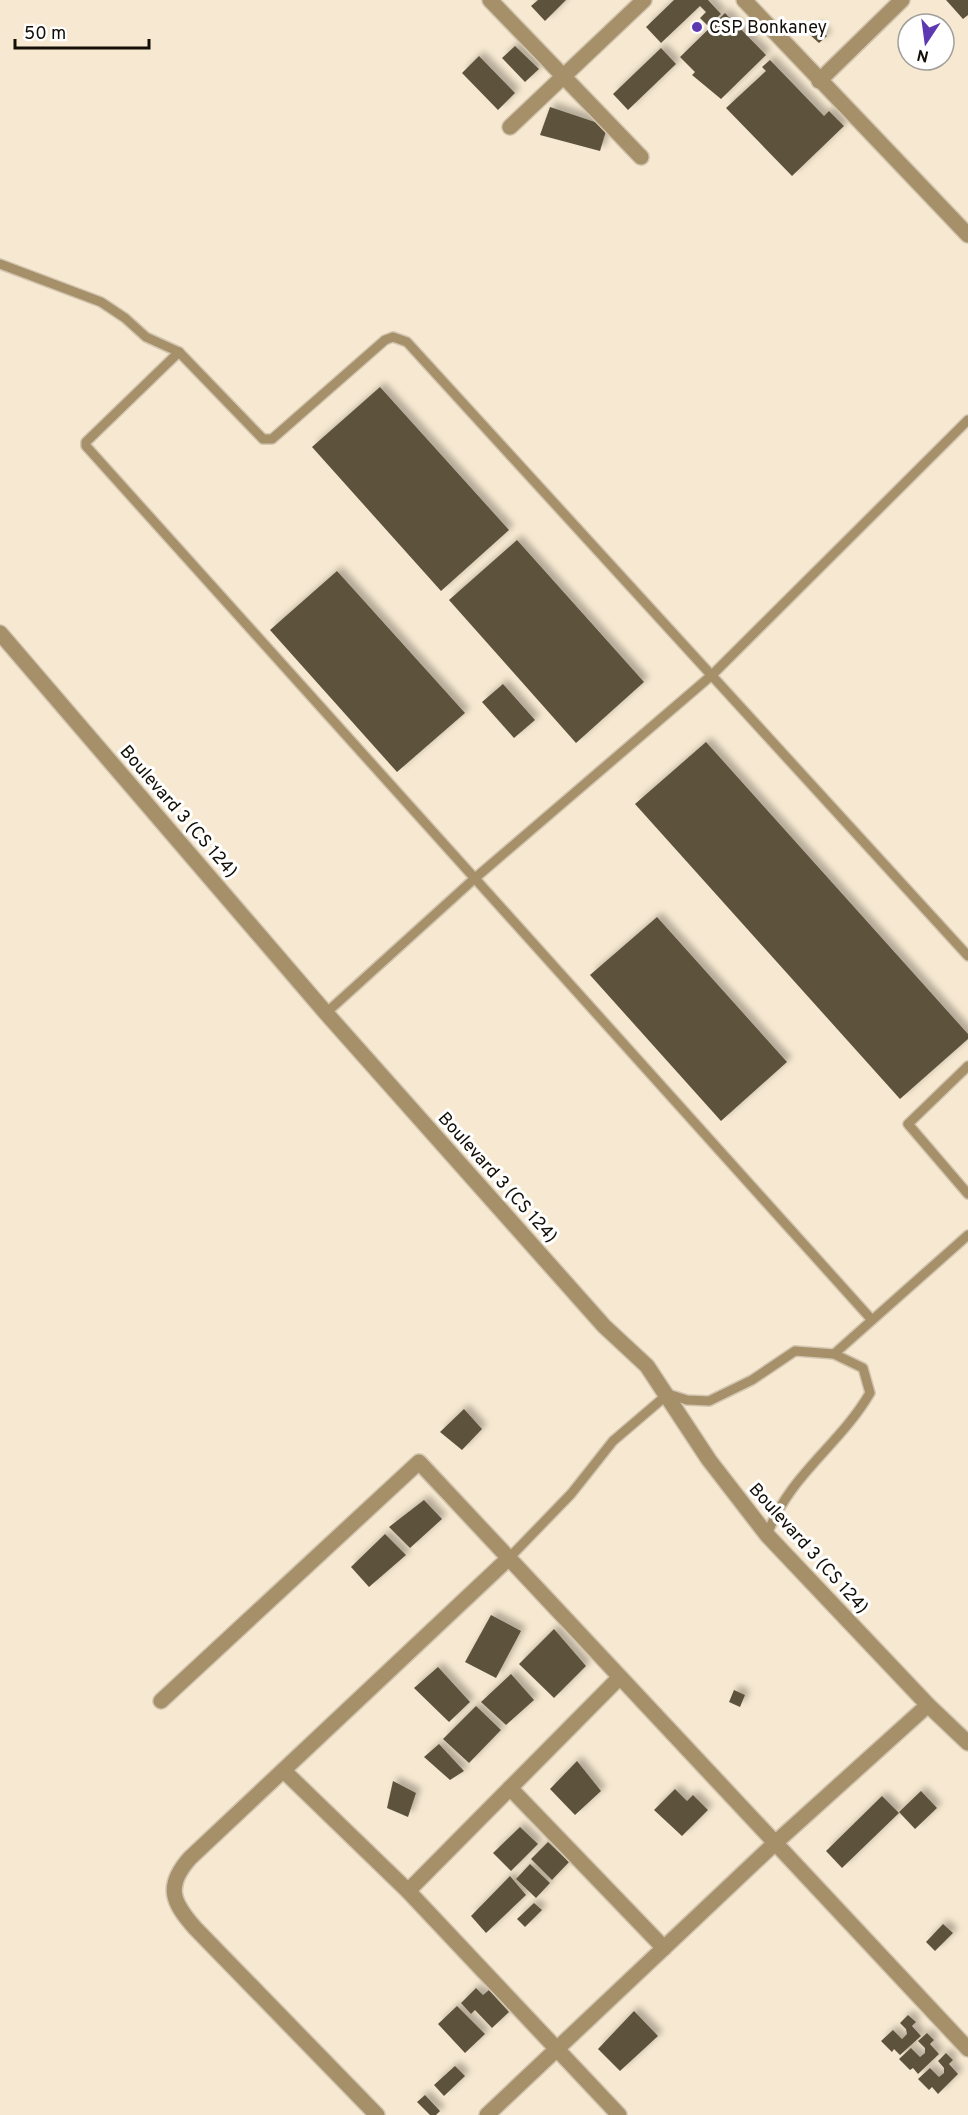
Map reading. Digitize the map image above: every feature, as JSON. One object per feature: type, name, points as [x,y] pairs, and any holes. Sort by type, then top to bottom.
[{"type":"street","points":[[490,0],[641,157]]},
{"type":"street","points":[[510,127],[644,0]]},
{"type":"street","points":[[744,0],[968,235]]},
{"type":"street","points":[[819,81],[902,0]]},
{"type":"street","name":"Boulevard 3 (CS 124)","points":[[0,633],[326,1013],[604,1326],[647,1366],[668,1394],[709,1460],[767,1535],[928,1705],[968,1743]]},
{"type":"street","points":[[161,1701],[419,1462],[968,2049]]},
{"type":"street","points":[[377,2115],[179,1911],[172,1888],[184,1865],[509,1558]]},
{"type":"street","points":[[408,1891],[619,1678]]},
{"type":"street","points":[[488,2115],[774,1844],[928,1705]]},
{"type":"street","points":[[284,1771],[408,1891],[619,2115]]},
{"type":"street","points":[[510,1788],[664,1948]]},
{"type":"lane","points":[[0,264],[102,302],[146,337],[179,352],[267,441],[385,340],[400,338],[415,349],[968,956]]},
{"type":"lane","points":[[179,352],[86,442],[86,446],[872,1320]]},
{"type":"lane","points":[[326,1013],[474,879],[712,675],[968,420]]},
{"type":"lane","points":[[968,1066],[908,1124],[968,1194]]},
{"type":"lane","points":[[834,1354],[968,1235]]},
{"type":"lane","points":[[509,1558],[571,1494],[613,1441],[668,1394],[687,1401],[709,1401],[752,1380],[795,1351],[834,1354],[863,1368],[870,1393],[855,1417],[834,1442],[818,1455],[794,1486],[774,1516],[767,1535]]},
{"type":"building","points":[[538,0],[566,0],[545,21],[531,6]]},
{"type":"building","points":[[674,0],[708,0],[721,14],[708,26],[700,18],[706,12],[700,6],[661,43],[646,27]]},
{"type":"building","points":[[946,0],[968,0],[968,15],[963,19]]},
{"type":"building","points":[[725,13],[766,55],[721,99],[692,75],[695,72],[680,57]]},
{"type":"building","points":[[817,26],[827,36],[819,43],[809,34]]},
{"type":"building","points":[[515,46],[539,69],[525,82],[502,58]]},
{"type":"building","points":[[661,48],[676,64],[628,110],[613,94]]},
{"type":"building","points":[[479,56],[515,93],[498,110],[462,73]]},
{"type":"building","points":[[770,60],[824,116],[829,111],[844,126],[792,176],[726,108],[766,71],[762,67]]},
{"type":"building","points":[[550,107],[598,123],[606,131],[600,151],[540,135]]},
{"type":"building","points":[[380,387],[509,530],[441,591],[312,447]]},
{"type":"building","points":[[517,540],[644,682],[576,743],[449,600]]},
{"type":"building","points":[[337,571],[465,713],[397,772],[270,630]]},
{"type":"building","points":[[503,684],[535,720],[514,738],[482,702]]},
{"type":"building","points":[[706,742],[968,1034],[968,1039],[900,1099],[635,804]]},
{"type":"building","points":[[657,917],[787,1062],[721,1121],[590,975]]},
{"type":"building","points":[[464,1409],[482,1429],[462,1450],[440,1432]]},
{"type":"building","points":[[424,1500],[442,1519],[410,1548],[389,1527]]},
{"type":"building","points":[[385,1534],[406,1555],[369,1587],[351,1567]]},
{"type":"building","points":[[491,1615],[521,1631],[496,1678],[465,1662]]},
{"type":"building","points":[[554,1629],[586,1666],[554,1698],[519,1664]]},
{"type":"building","points":[[438,1667],[470,1702],[449,1722],[414,1688]]},
{"type":"building","points":[[511,1674],[534,1700],[506,1725],[481,1702]]},
{"type":"building","points":[[734,1690],[745,1695],[740,1707],[729,1702]]},
{"type":"building","points":[[476,1706],[501,1730],[469,1763],[443,1739]]},
{"type":"building","points":[[439,1744],[464,1771],[450,1780],[424,1757]]},
{"type":"building","points":[[577,1761],[601,1791],[575,1815],[550,1789]]},
{"type":"building","points":[[393,1781],[416,1793],[408,1817],[387,1808]]},
{"type":"building","points":[[675,1789],[687,1801],[693,1795],[708,1810],[682,1836],[654,1810]]},
{"type":"building","points":[[921,1791],[937,1808],[915,1829],[899,1812]]},
{"type":"building","points":[[882,1796],[899,1813],[842,1868],[826,1851]]},
{"type":"building","points":[[520,1827],[538,1844],[511,1871],[493,1853]]},
{"type":"building","points":[[548,1842],[569,1862],[552,1880],[531,1859]]},
{"type":"building","points":[[530,1864],[550,1883],[536,1898],[516,1879]]},
{"type":"building","points":[[510,1876],[526,1895],[486,1933],[471,1916]]},
{"type":"building","points":[[534,1903],[542,1910],[525,1927],[517,1919]]},
{"type":"building","points":[[943,1924],[953,1933],[935,1951],[926,1942]]},
{"type":"building","points":[[476,1988],[483,1995],[489,1990],[509,2012],[492,2028],[475,2010],[471,2014],[461,2003]]},
{"type":"building","points":[[457,2006],[485,2034],[465,2053],[438,2024]]},
{"type":"building","points":[[634,2011],[658,2036],[620,2071],[598,2049]]},
{"type":"building","points":[[908,2015],[916,2022],[912,2026],[921,2036],[900,2055],[894,2049],[892,2052],[881,2041],[893,2030],[902,2039],[907,2034],[906,2029],[900,2023]]},
{"type":"building","points":[[927,2033],[934,2040],[930,2044],[939,2054],[918,2074],[913,2068],[910,2070],[899,2059],[911,2048],[920,2057],[925,2053],[925,2048],[918,2041]]},
{"type":"building","points":[[946,2053],[953,2060],[949,2064],[958,2074],[938,2094],[932,2087],[929,2090],[918,2079],[930,2068],[939,2077],[944,2073],[944,2068],[938,2061]]},
{"type":"building","points":[[455,2066],[465,2076],[444,2096],[434,2085]]},
{"type":"building","points":[[425,2095],[440,2111],[436,2115],[430,2115],[417,2102]]},
{"type":"place","name":"CSP Bonkaney","points":[[697,27]]}]
